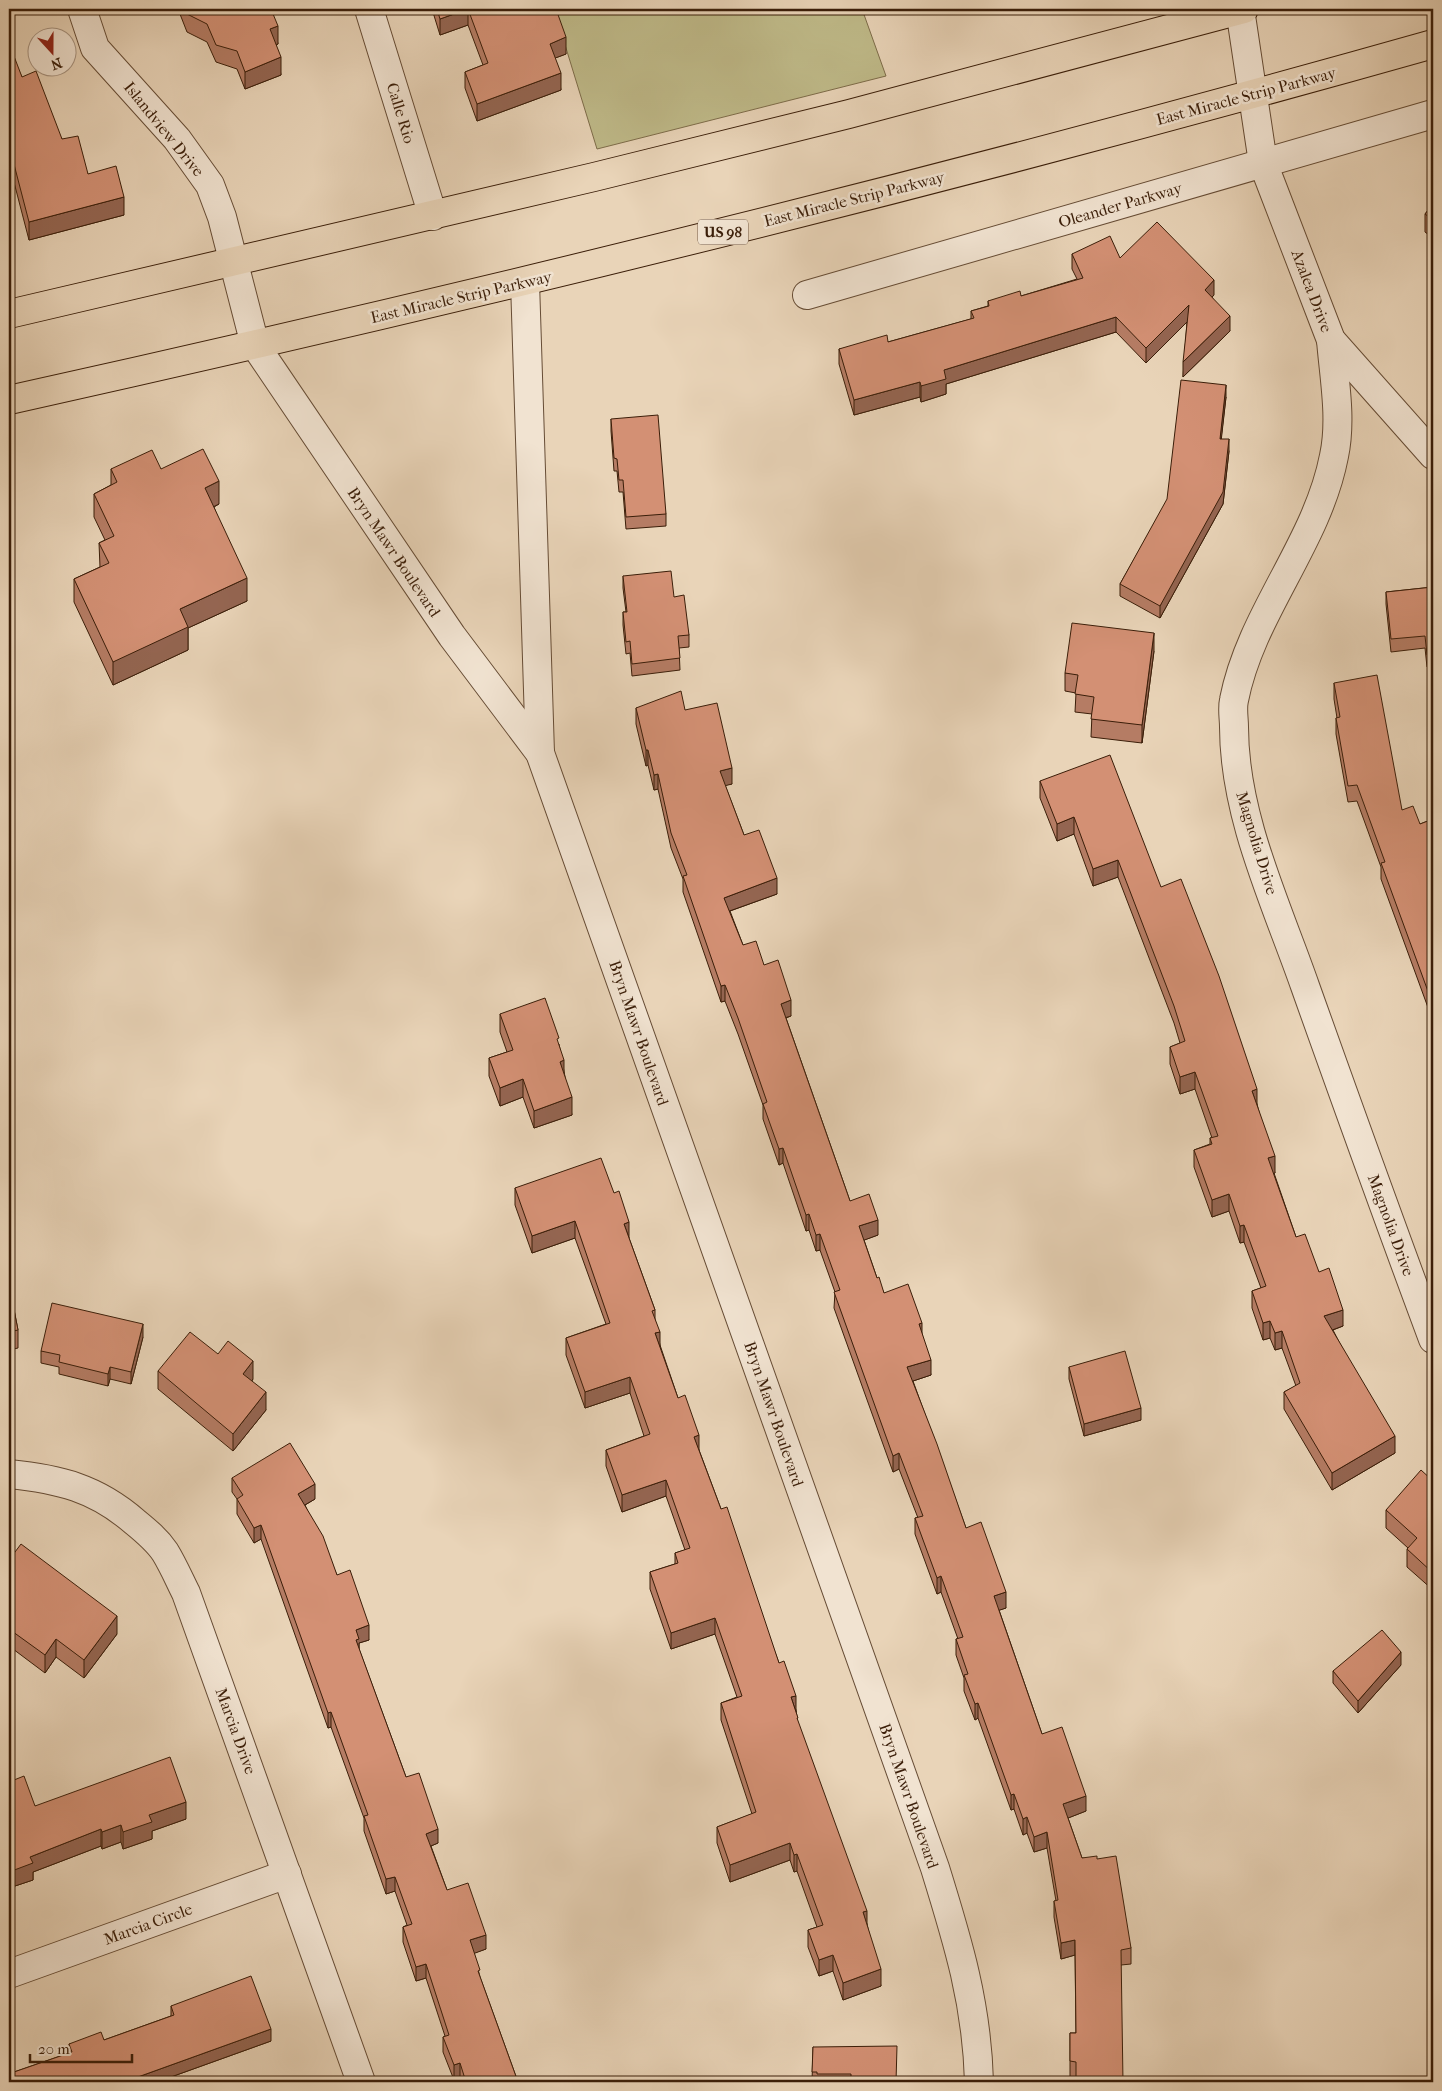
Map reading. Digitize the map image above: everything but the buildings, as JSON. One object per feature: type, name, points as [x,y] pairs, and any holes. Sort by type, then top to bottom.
[{"type":"highway","points":[[9,314],[434,216],[849,114],[1242,9]]},
{"type":"highway","name":"East Miracle Strip Parkway","points":[[9,400],[525,282],[889,191],[1253,95],[1433,44]]},
{"type":"street","name":"Islandview Drive","points":[[82,9],[95,48],[177,139],[210,185],[222,217],[255,345]]},
{"type":"street","name":"Calle Rio","points":[[369,9],[434,216]]},
{"type":"street","name":"Azalea Drive","points":[[1242,9],[1263,163],[1331,340],[1433,454]]},
{"type":"street","name":"Oleander Parkway","points":[[807,296],[1433,114]]},
{"type":"street","name":"Bryn Mawr Boulevard","points":[[525,282],[540,753]]},
{"type":"street","name":"Magnolia Drive","points":[[1331,340],[1337,426],[1334,457],[1315,517],[1265,614],[1247,657],[1234,702],[1234,757],[1241,796],[1259,855],[1376,1186],[1433,1339]]},
{"type":"street","name":"Bryn Mawr Boulevard","points":[[255,345],[452,636],[540,753],[934,1868],[960,1950],[971,1996],[978,2042],[979,2082]]},
{"type":"street","name":"Marcia Drive","points":[[9,1474],[48,1478],[85,1489],[119,1508],[149,1533],[164,1551],[186,1593],[360,2082]]},
{"type":"street","name":"Marcia Circle","points":[[9,1974],[287,1874]]},
{"type":"shaded area","points":[[554,9],[862,9],[886,76],[597,149]]}]
